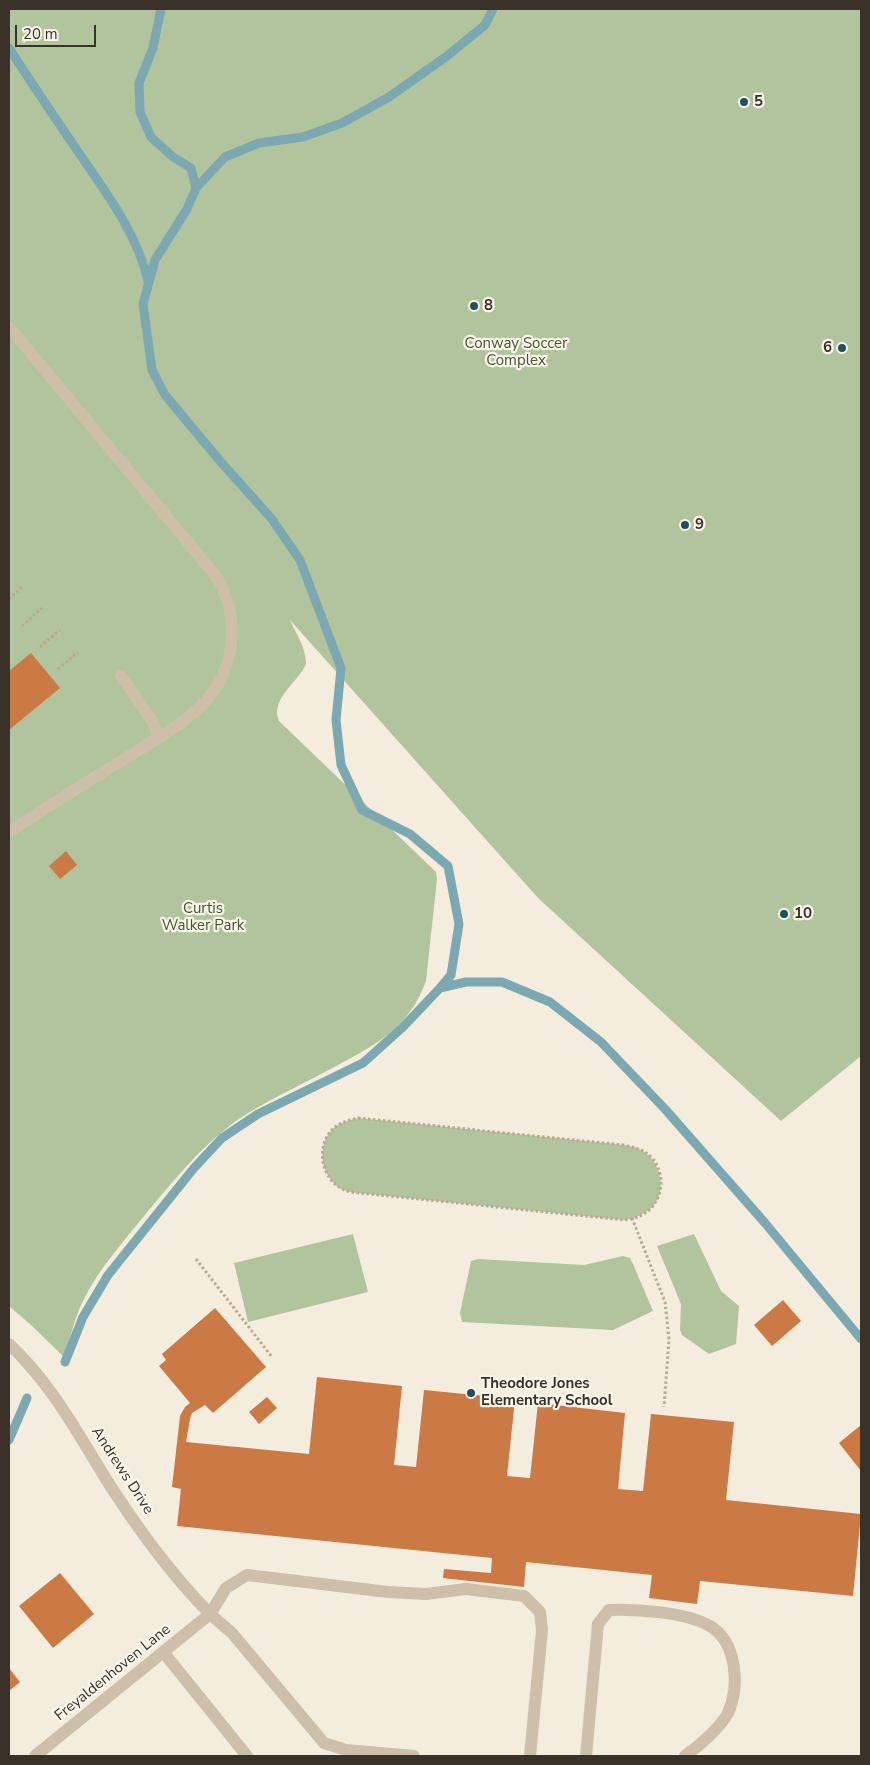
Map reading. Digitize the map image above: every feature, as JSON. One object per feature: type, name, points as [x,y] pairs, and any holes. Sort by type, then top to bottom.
[{"type":"street","points":[[9,327],[215,575],[224,593],[230,616],[231,631],[231,645],[225,671],[210,696],[200,706],[159,737],[9,832]]},
{"type":"street","points":[[121,676],[152,722],[159,737]]},
{"type":"street","name":"Andrews Drive","points":[[9,1344],[26,1360],[57,1399],[107,1480],[152,1547],[186,1590],[232,1633],[324,1743],[346,1750],[414,1756]]},
{"type":"street","name":"Freyaldenhoven Lane","points":[[35,1756],[210,1614],[226,1588],[247,1575],[388,1592],[426,1594],[466,1588],[524,1596],[540,1612],[542,1630],[530,1756]]},
{"type":"street","points":[[586,1756],[598,1624],[609,1610],[625,1609],[692,1618],[712,1627],[724,1639],[731,1654],[735,1678],[733,1699],[727,1714],[710,1735],[686,1756]]},
{"type":"street","points":[[164,1653],[247,1756]]},
{"type":"path","points":[[9,599],[24,586]]},
{"type":"path","points":[[22,626],[42,608]]},
{"type":"path","points":[[40,647],[60,630]]},
{"type":"path","points":[[58,670],[78,652]]},
{"type":"path","points":[[358,1118],[624,1145],[640,1149],[652,1158],[660,1173],[661,1190],[654,1205],[641,1216],[632,1218],[625,1220],[343,1190],[330,1179],[322,1163],[323,1147],[330,1132],[342,1122],[358,1118]]},
{"type":"path","points":[[632,1218],[665,1302],[669,1339],[664,1407]]},
{"type":"path","points":[[196,1259],[272,1357]]},
{"type":"green space","name":"Conway Soccer Complex","points":[[9,9],[861,9],[861,1056],[781,1121],[538,898],[290,620],[303,646],[306,664],[281,698],[277,713],[279,721],[436,872],[437,879],[426,981],[411,1010],[391,1032],[353,1057],[245,1115],[193,1159],[112,1255],[88,1290],[79,1309],[64,1357],[9,1306]]},
{"type":"green space","points":[[358,1118],[632,1147],[646,1153],[657,1167],[661,1183],[658,1199],[647,1212],[625,1220],[347,1191],[337,1185],[326,1172],[322,1156],[323,1147],[330,1132],[336,1126]]},
{"type":"green space","points":[[353,1234],[368,1292],[248,1322],[234,1263]]},
{"type":"green space","points":[[694,1234],[721,1291],[739,1306],[736,1344],[709,1354],[682,1335],[680,1330],[681,1304],[657,1246]]},
{"type":"green space","points":[[623,1256],[630,1258],[653,1311],[613,1330],[462,1322],[460,1313],[471,1261],[478,1259],[584,1265]]},
{"type":"building","points":[[31,653],[60,688],[9,730],[9,671]]},
{"type":"building","points":[[66,851],[77,865],[60,879],[49,866]]},
{"type":"building","points":[[783,1300],[801,1321],[772,1346],[754,1325]]},
{"type":"building","points":[[215,1308],[266,1367],[213,1413],[205,1405],[192,1413],[186,1442],[309,1454],[317,1377],[402,1386],[394,1465],[416,1467],[424,1390],[515,1399],[507,1476],[530,1478],[538,1403],[625,1413],[618,1489],[643,1491],[651,1414],[734,1422],[726,1500],[861,1514],[853,1596],[700,1581],[697,1604],[649,1598],[652,1575],[526,1562],[524,1587],[443,1578],[444,1569],[491,1573],[492,1558],[177,1526],[181,1489],[172,1487],[180,1416],[185,1407],[190,1403],[159,1366],[166,1360],[162,1354]]},
{"type":"building","points":[[267,1397],[277,1408],[259,1424],[249,1412]]},
{"type":"building","points":[[861,1425],[861,1471],[839,1443]]},
{"type":"building","points":[[60,1573],[94,1614],[53,1648],[19,1606]]},
{"type":"building","points":[[9,1668],[20,1682],[9,1691]]},
{"type":"waterway","points":[[161,9],[153,48],[139,83],[140,112],[151,137],[173,157],[191,168],[196,188]]},
{"type":"waterway","points":[[440,988],[451,975],[459,924],[448,866],[410,834],[362,810],[341,765],[336,720],[341,668],[300,560],[271,518],[165,395],[152,370],[143,304],[155,260],[187,209],[196,188],[225,157],[259,143],[303,137],[342,123],[389,97],[447,56],[485,25],[493,9]]},
{"type":"waterway","points":[[9,48],[119,214],[136,246],[148,281]]},
{"type":"waterway","points":[[65,1362],[83,1317],[108,1275],[194,1168],[222,1138],[258,1114],[363,1063],[403,1027],[440,988],[466,982],[502,982],[550,1002],[601,1042],[665,1109],[765,1223],[861,1339]]},
{"type":"waterway","points":[[9,1440],[27,1398]]},
{"type":"place","name":"5","points":[[744,102]]},
{"type":"place","name":"8","points":[[474,306]]},
{"type":"place","name":"6","points":[[842,348]]},
{"type":"place","name":"9","points":[[685,525]]},
{"type":"place","name":"10","points":[[784,914]]},
{"type":"place","name":"Theodore Jones Elementary School","points":[[471,1393]]},
{"type":"park label","name":"Curtis Walker Park","points":[[203,918]]}]
